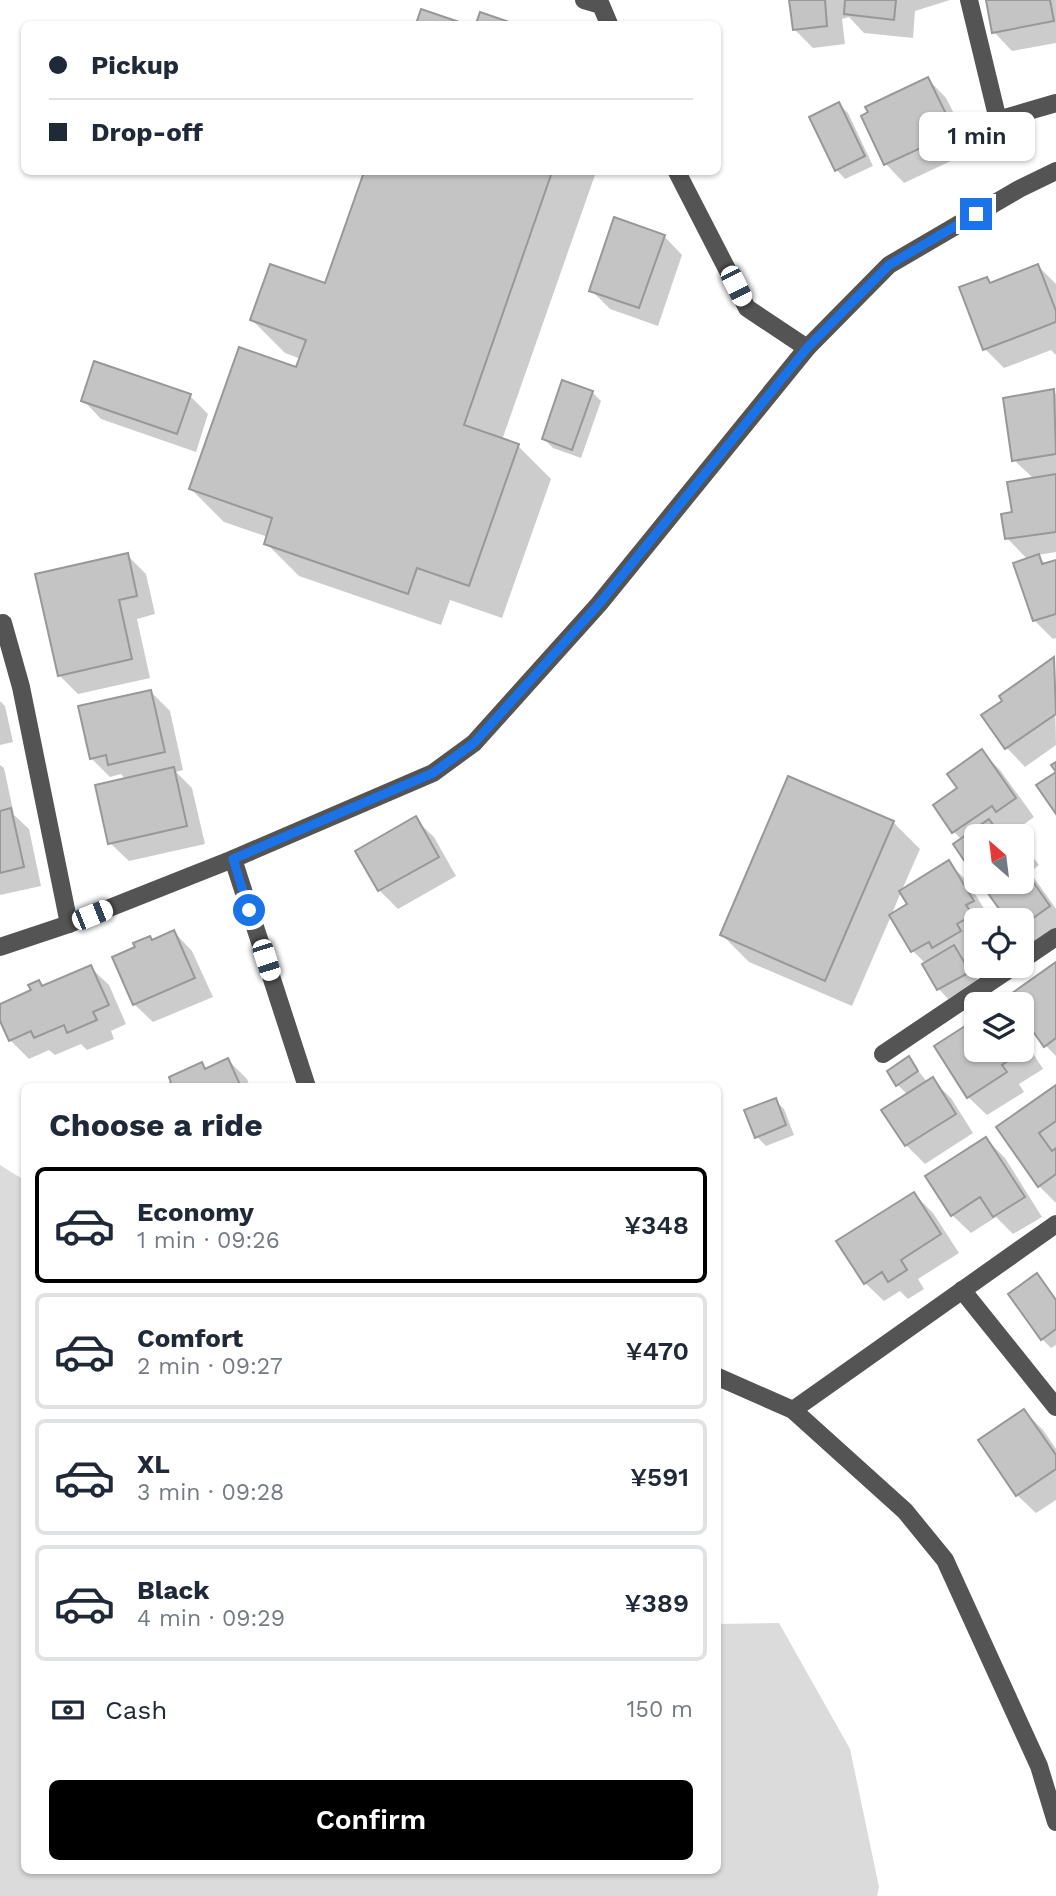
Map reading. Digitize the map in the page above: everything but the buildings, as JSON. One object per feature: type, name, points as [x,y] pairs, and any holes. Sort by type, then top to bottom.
[{"type":"street","points":[[584,0],[601,5],[608,21]]},
{"type":"street","points":[[969,0],[998,120],[1056,103]]},
{"type":"street","points":[[0,947],[69,924],[233,859],[433,773],[474,743],[599,604],[807,348],[889,265],[1019,189],[1056,171]]},
{"type":"street","points":[[679,175],[747,308],[807,348]]},
{"type":"street","points":[[3,623],[21,687],[69,924]]},
{"type":"street","points":[[233,859],[306,1083]]},
{"type":"street","points":[[1034,952],[1056,937]]},
{"type":"street","points":[[883,1054],[996,978]]},
{"type":"street","points":[[793,1410],[1056,1224]]},
{"type":"street","points":[[962,1290],[1056,1407]]},
{"type":"street","points":[[721,1378],[793,1410],[905,1511],[945,1560],[1039,1766],[1056,1822]]},
{"type":"shaded area","points":[[0,1165],[21,1178],[21,1874],[721,1874],[721,1624],[779,1623],[850,1749],[879,1887],[877,1896],[0,1896]]},
{"type":"route","points":[[249,910],[233,859],[433,773],[474,743],[599,604],[807,348],[889,265],[976,214]]}]
